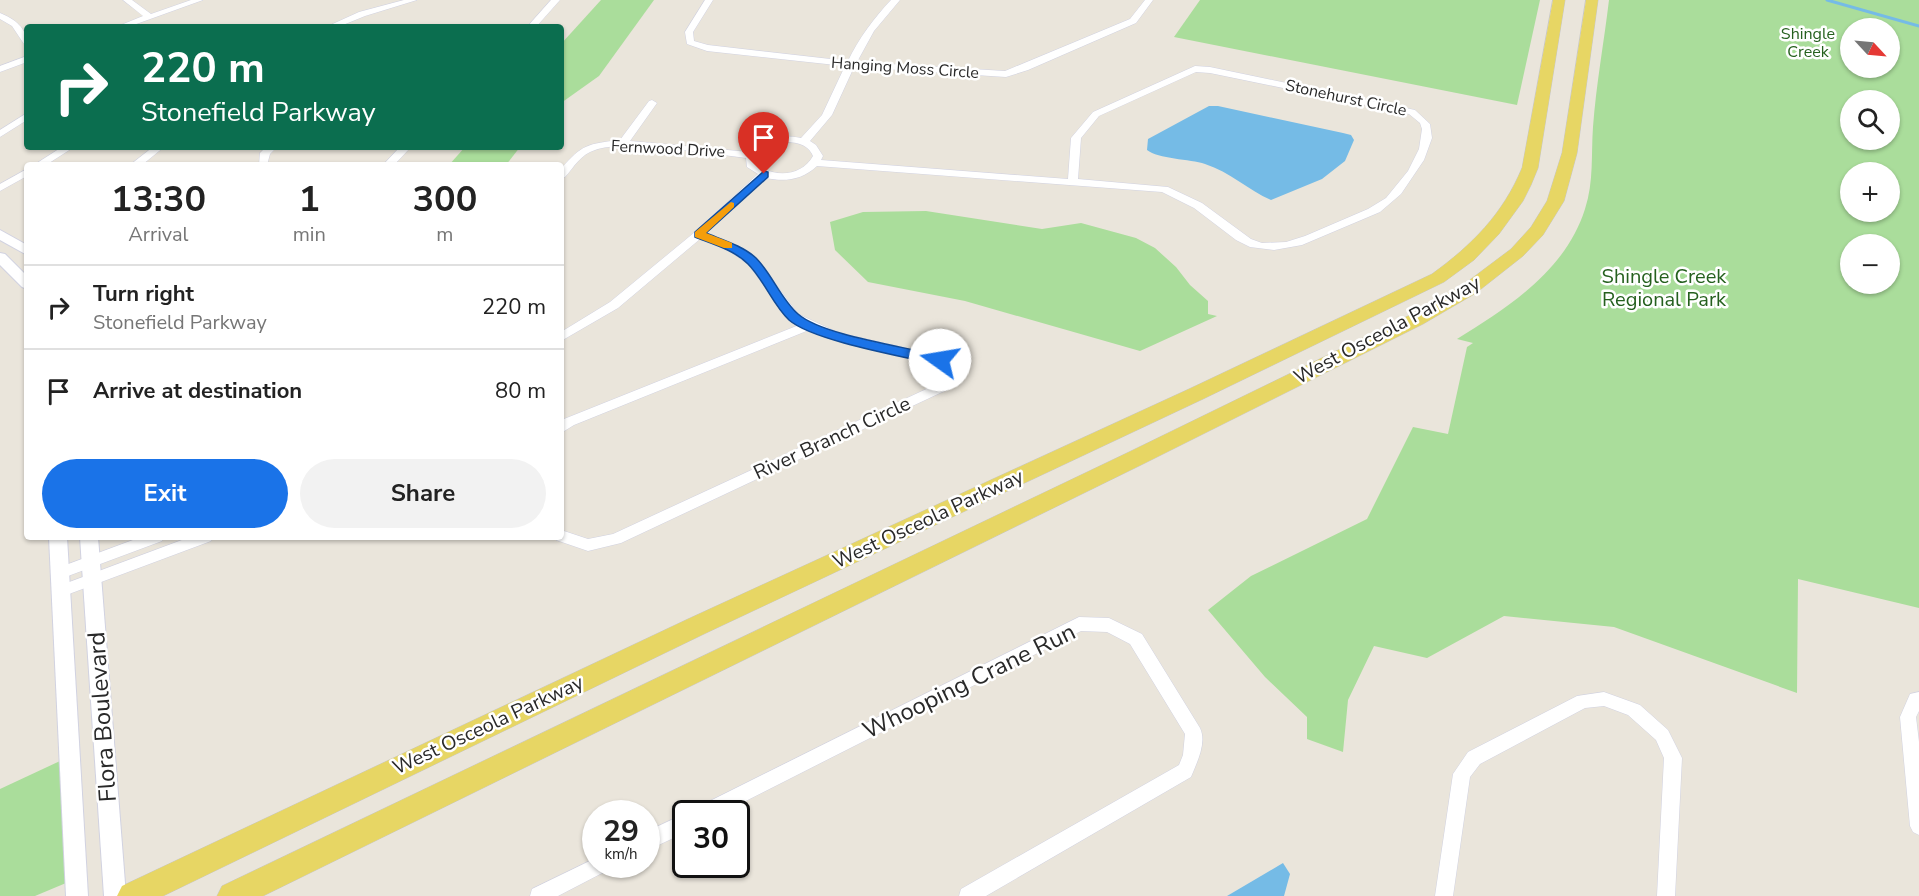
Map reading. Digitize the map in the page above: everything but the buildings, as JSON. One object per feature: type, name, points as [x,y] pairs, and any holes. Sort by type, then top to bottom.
[{"type":"main road","name":"West Osceola Parkway","points":[[232,896],[1390,333],[1459,295],[1488,276],[1526,243],[1556,202],[1567,168],[1592,0]]},
{"type":"main road","name":"West Osceola Parkway","points":[[132,896],[643,652],[1228,379],[1438,278],[1484,241],[1509,211],[1524,185],[1531,160],[1557,9]]},
{"type":"street","points":[[127,0],[150,17]]},
{"type":"street","points":[[129,24],[199,0]]},
{"type":"street","points":[[337,24],[362,14],[413,0]]},
{"type":"street","points":[[534,24],[556,0]]},
{"type":"street","name":"Hanging Moss Circle","points":[[709,0],[689,32],[690,42],[718,49],[851,64],[1006,74],[1133,21],[1149,0]]},
{"type":"street","points":[[803,141],[819,129],[833,109],[851,64],[869,30],[896,0]]},
{"type":"street","points":[[0,16],[15,24],[24,38]]},
{"type":"street","points":[[0,69],[24,60]]},
{"type":"street","name":"Stonehurst Circle","points":[[815,163],[1164,189],[1185,198],[1207,212],[1241,239],[1260,246],[1280,246],[1302,242],[1382,206],[1407,181],[1421,158],[1427,130],[1423,120],[1412,111],[1210,70],[1195,69],[1096,114],[1076,138],[1073,181]]},
{"type":"street","points":[[623,143],[652,103]]},
{"type":"street","points":[[0,134],[24,118]]},
{"type":"street","points":[[776,140],[803,141],[816,150],[815,163],[801,173],[790,176],[764,174],[751,165],[751,155],[759,147],[776,140]]},
{"type":"street","name":"Fernwood Drive","points":[[564,172],[580,153],[594,146],[623,143],[751,155]]},
{"type":"street","points":[[44,162],[64,150]]},
{"type":"street","points":[[139,162],[155,150]]},
{"type":"street","points":[[391,162],[403,150]]},
{"type":"street","points":[[0,188],[24,174]]},
{"type":"street","points":[[564,335],[614,305],[699,234],[764,174]]},
{"type":"street","points":[[0,234],[24,249]]},
{"type":"street","name":"River Branch Circle","points":[[564,537],[588,545],[616,539],[952,382],[952,372],[940,360],[836,336],[794,317],[752,261],[731,247],[699,234]]},
{"type":"street","points":[[0,257],[24,281]]},
{"type":"street","points":[[564,426],[808,325]]},
{"type":"street","name":"Flora Boulevard","points":[[58,540],[77,896]]},
{"type":"street","name":"Flora Boulevard","points":[[89,540],[116,896]]},
{"type":"street","points":[[91,571],[152,540]]},
{"type":"street","points":[[61,582],[196,540]]},
{"type":"street","name":"Whooping Crane Run","points":[[730,800],[1079,624],[1109,626],[1136,639],[1194,733],[1192,755],[1185,771],[968,896]]},
{"type":"street","points":[[1444,896],[1462,774],[1474,758],[1583,701],[1604,699],[1634,710],[1662,735],[1673,758],[1666,896]]},
{"type":"street","points":[[1919,699],[1916,699],[1908,717],[1919,826]]},
{"type":"street","points":[[538,896],[582,874]]},
{"type":"green space","points":[[601,0],[654,0],[599,76],[564,101],[564,41]]},
{"type":"green space","points":[[1200,0],[1540,0],[1517,105],[1174,37]]},
{"type":"green space","name":"Shingle Creek Regional Park","points":[[1609,0],[1919,0],[1919,608],[1798,579],[1797,693],[1614,627],[1504,616],[1427,658],[1374,646],[1348,700],[1343,752],[1307,739],[1307,717],[1265,677],[1208,610],[1251,576],[1367,519],[1413,427],[1448,434],[1467,347],[1473,343],[1457,339],[1496,314],[1533,285],[1550,269],[1576,231],[1588,199],[1598,79]]},
{"type":"green space","points":[[462,150],[518,150],[508,162],[452,162]]},
{"type":"green space","points":[[926,211],[1042,229],[1081,223],[1136,238],[1155,248],[1176,267],[1190,285],[1208,301],[1208,314],[1217,316],[1140,351],[965,301],[868,282],[835,250],[830,222],[863,212]]},
{"type":"green space","points":[[60,761],[66,883],[35,896],[0,896],[0,789]]},
{"type":"water","points":[[1209,106],[1343,133],[1351,135],[1354,140],[1345,161],[1322,179],[1271,200],[1214,167],[1159,155],[1147,150],[1148,139]]},
{"type":"water","points":[[1283,863],[1290,874],[1284,896],[1227,896]]},
{"type":"waterway","name":"Shingle Creek","points":[[1827,0],[1919,26]]},
{"type":"slow traffic","points":[[728,246],[699,234],[731,205]]},
{"type":"route","points":[[764,174],[699,234],[731,247],[752,261],[794,317],[808,325],[836,336],[940,360]]}]
